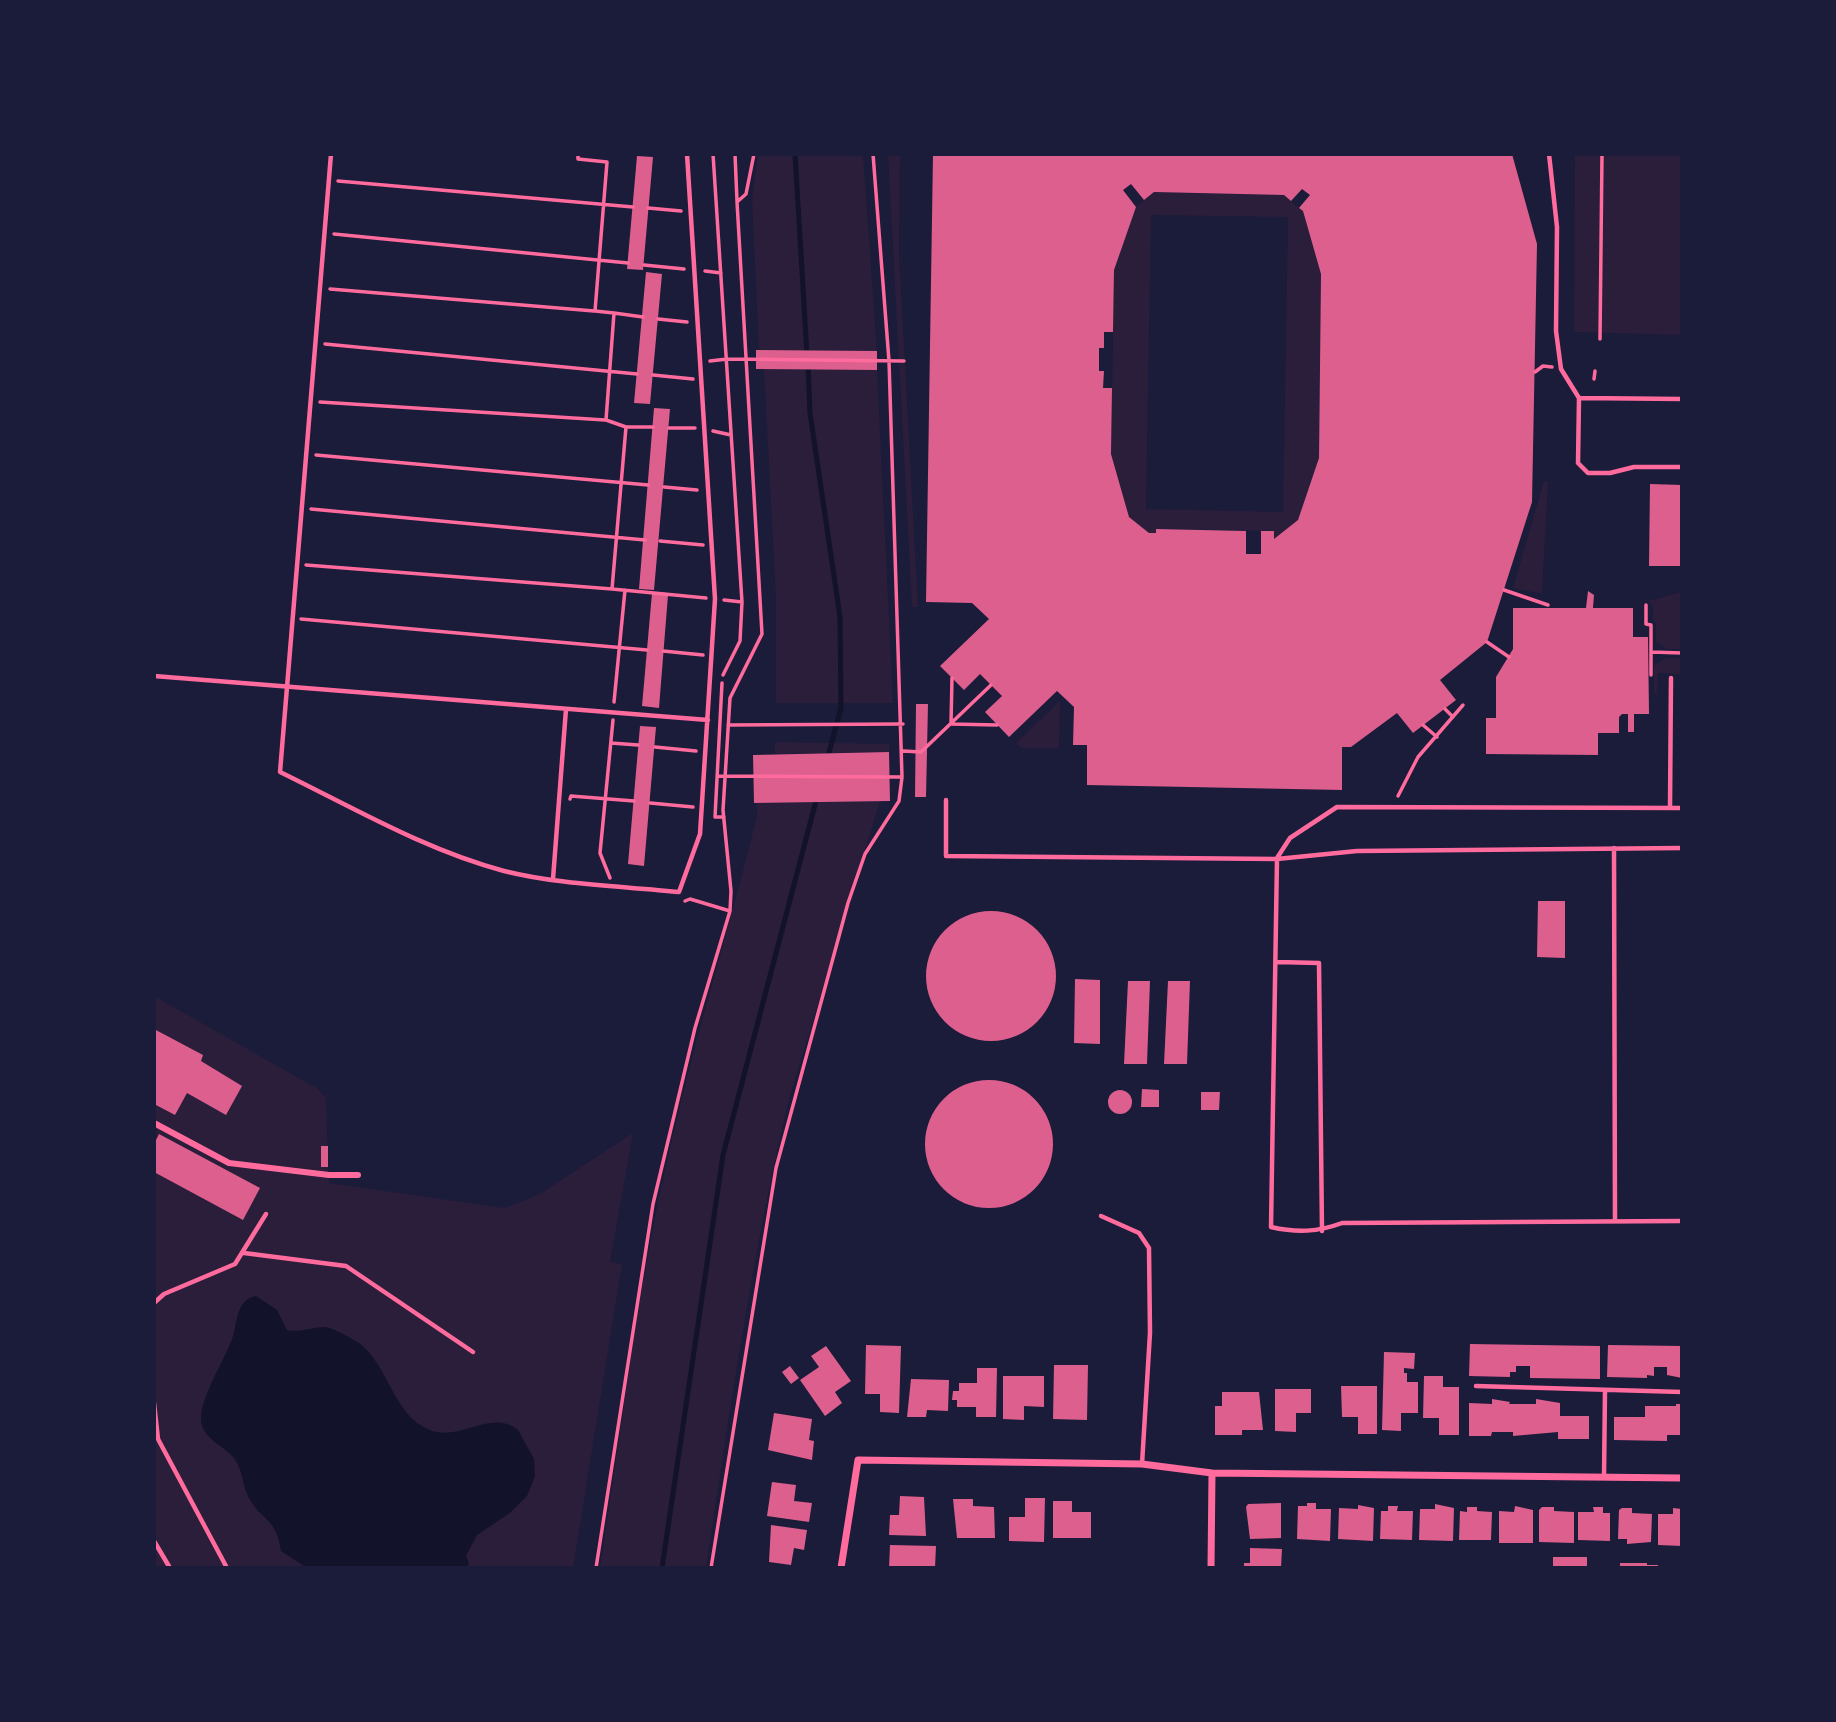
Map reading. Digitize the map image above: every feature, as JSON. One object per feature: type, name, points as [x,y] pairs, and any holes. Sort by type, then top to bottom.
[{"type":"street","points":[[154,1123],[229,1163],[329,1175],[358,1175]]},
{"type":"street","points":[[841,1568],[858,1460],[1142,1464],[1212,1473],[1682,1478]]},
{"type":"street","points":[[1211,1568],[1212,1473]]},
{"type":"lane","points":[[331,154],[279,772],[461,857],[507,872],[679,892],[700,834],[715,600],[687,154]]},
{"type":"lane","points":[[1549,154],[1557,228],[1556,331],[1561,369],[1579,398],[1578,463],[1581,470],[1588,473],[1610,473],[1634,467],[1682,467]]},
{"type":"lane","points":[[1579,398],[1682,399]]},
{"type":"lane","points":[[154,676],[708,720]]},
{"type":"lane","points":[[1670,808],[1671,678]]},
{"type":"lane","points":[[553,879],[566,709]]},
{"type":"lane","points":[[946,800],[946,856],[1277,859],[1357,850],[1682,848]]},
{"type":"lane","points":[[1682,808],[1396,805],[1337,807],[1290,838],[1277,859],[1272,1227],[1291,1231],[1322,1231],[1352,1223],[1682,1221]]},
{"type":"lane","points":[[1614,848],[1615,1221]]},
{"type":"lane","points":[[1277,962],[1319,963],[1322,1231]]},
{"type":"lane","points":[[154,1303],[164,1294],[235,1264],[266,1214]]},
{"type":"lane","points":[[1101,1216],[1139,1233],[1149,1248],[1150,1333],[1142,1464]]},
{"type":"lane","points":[[244,1253],[346,1265],[473,1352]]},
{"type":"lane","points":[[1476,1386],[1682,1392]]},
{"type":"lane","points":[[1604,1478],[1605,1390]]},
{"type":"lane","points":[[154,1403],[158,1439],[227,1568]]},
{"type":"lane","points":[[154,1541],[170,1568]]},
{"type":"path","points":[[578,154],[578,159],[607,162],[595,311]]},
{"type":"path","points":[[713,154],[743,602],[740,641],[723,672],[715,817],[724,817]]},
{"type":"path","points":[[735,154],[737,202]]},
{"type":"path","points":[[711,1568],[776,1168],[848,902],[865,853],[899,801],[902,777],[903,724],[889,361],[873,154]]},
{"type":"path","points":[[1601,339],[1602,154]]},
{"type":"path","points":[[329,180],[633,207]]},
{"type":"path","points":[[648,208],[691,211]]},
{"type":"path","points":[[325,233],[628,263]]},
{"type":"path","points":[[321,288],[643,317]]},
{"type":"path","points":[[606,420],[614,313]]},
{"type":"path","points":[[658,319],[698,324]]},
{"type":"path","points":[[316,343],[637,373]]},
{"type":"path","points":[[701,363],[727,359],[904,361]]},
{"type":"path","points":[[1535,372],[1543,366],[1561,369]]},
{"type":"path","points":[[1594,379],[1595,370]]},
{"type":"path","points":[[653,375],[702,380]]},
{"type":"path","points":[[311,401],[606,420],[626,426],[653,427]]},
{"type":"path","points":[[612,589],[626,426]]},
{"type":"path","points":[[307,454],[648,485]]},
{"type":"path","points":[[664,487],[709,491]]},
{"type":"path","points":[[302,508],[645,540]]},
{"type":"path","points":[[660,541],[712,546]]},
{"type":"path","points":[[297,564],[743,602]]},
{"type":"path","points":[[609,885],[610,873],[600,853],[625,590]]},
{"type":"path","points":[[1504,590],[1548,605]]},
{"type":"path","points":[[1646,605],[1646,624],[1651,625],[1651,675]]},
{"type":"path","points":[[292,618],[647,650]]},
{"type":"path","points":[[1487,642],[1509,657]]},
{"type":"path","points":[[663,651],[712,656]]},
{"type":"path","points":[[1651,652],[1682,653]]},
{"type":"path","points":[[951,724],[952,678]]},
{"type":"path","points":[[903,751],[921,752],[991,685]]},
{"type":"path","points":[[1396,805],[1407,774],[1463,705]]},
{"type":"path","points":[[1445,709],[1454,717]]},
{"type":"path","points":[[728,724],[903,724]]},
{"type":"path","points":[[951,724],[997,724]]},
{"type":"path","points":[[1423,725],[1437,737]]},
{"type":"path","points":[[611,743],[638,745]]},
{"type":"path","points":[[654,747],[719,753]]},
{"type":"path","points":[[717,776],[754,779],[902,777]]},
{"type":"path","points":[[570,804],[571,796],[634,801]]},
{"type":"path","points":[[649,803],[702,808]]},
{"type":"path","points":[[676,903],[690,899],[730,911]]},
{"type":"shaded area","points":[[758,154],[863,154],[877,351],[759,350],[752,200]]},
{"type":"shaded area","points":[[888,154],[900,154],[899,255],[918,607],[912,607]]},
{"type":"shaded area","points":[[1575,154],[1682,154],[1682,335],[1574,332]]},
{"type":"shaded area","points":[[1154,192],[1284,195],[1303,211],[1321,274],[1319,458],[1298,520],[1274,539],[1274,531],[1156,529],[1156,533],[1149,533],[1129,517],[1111,454],[1114,270],[1134,208]],"holes":[[[1151,215],[1288,217],[1283,512],[1146,509]]]},
{"type":"shaded area","points":[[764,369],[877,370],[893,703],[776,703],[776,599]]},
{"type":"shaded area","points":[[1544,481],[1548,482],[1542,594],[1513,588]]},
{"type":"shaded area","points":[[1682,592],[1682,649],[1667,649],[1656,642],[1656,622],[1653,622],[1653,607],[1648,601]]},
{"type":"shaded area","points":[[1666,658],[1682,658],[1682,677],[1679,674],[1658,673],[1657,695],[1654,694],[1654,665]]},
{"type":"shaded area","points":[[1060,701],[1059,748],[1021,748],[1016,743]]},
{"type":"shaded area","points":[[775,742],[889,744],[889,752],[775,754]]},
{"type":"shaded area","points":[[880,801],[789,1099],[753,1274],[706,1568],[600,1568],[640,1302],[659,1196],[691,1062],[757,816],[757,803]]},
{"type":"shaded area","points":[[154,996],[318,1089],[326,1098],[329,1183],[504,1208],[540,1194],[633,1133],[610,1262],[622,1264],[573,1568],[154,1568]]},
{"type":"shaded area","points":[[256,1296],[277,1310],[287,1330],[325,1327],[359,1343],[369,1352],[408,1414],[430,1430],[453,1432],[498,1422],[518,1430],[534,1459],[535,1476],[527,1496],[510,1513],[477,1535],[466,1556],[469,1563],[467,1568],[307,1568],[281,1551],[276,1532],[249,1498],[234,1458],[209,1436],[201,1419],[205,1400],[232,1339],[238,1313],[244,1302]]},
{"type":"building","points":[[933,154],[1512,154],[1537,244],[1532,502],[1487,642],[1440,680],[1456,700],[1413,733],[1397,713],[1351,747],[1342,747],[1342,790],[1087,785],[1087,745],[1073,745],[1074,707],[1057,691],[1009,737],[985,712],[1002,696],[980,674],[964,690],[940,666],[989,619],[972,603],[926,602]],"holes":[[[1131,184],[1144,200],[1154,192],[1284,195],[1291,201],[1302,189],[1310,195],[1299,208],[1303,211],[1321,274],[1319,458],[1298,520],[1274,539],[1274,531],[1261,531],[1261,554],[1246,554],[1246,531],[1156,529],[1156,533],[1149,533],[1129,517],[1111,454],[1112,388],[1103,388],[1104,371],[1099,371],[1099,348],[1104,348],[1104,332],[1113,332],[1114,270],[1136,207],[1123,190]]]},
{"type":"building","points":[[637,156],[653,157],[643,270],[627,269]]},
{"type":"building","points":[[646,272],[662,274],[650,404],[634,403]]},
{"type":"building","points":[[756,350],[877,351],[877,370],[756,369]]},
{"type":"building","points":[[654,408],[670,409],[654,590],[639,589]]},
{"type":"building","points":[[1650,484],[1682,485],[1682,566],[1649,566]]},
{"type":"building","points":[[1588,591],[1594,595],[1593,608],[1633,608],[1633,637],[1648,637],[1649,714],[1634,714],[1634,732],[1628,732],[1628,714],[1622,714],[1619,717],[1619,733],[1598,733],[1598,755],[1486,754],[1486,718],[1496,718],[1496,677],[1513,649],[1513,608],[1586,608]]},
{"type":"building","points":[[652,593],[668,595],[659,708],[642,706]]},
{"type":"building","points":[[916,704],[928,704],[926,797],[915,797]]},
{"type":"building","points":[[640,726],[656,727],[644,866],[628,864]]},
{"type":"building","points":[[889,752],[890,801],[754,803],[753,755]]},
{"type":"building","points":[[1538,901],[1565,901],[1565,958],[1537,957]]},
{"type":"building","points":[[991,911],[1016,916],[1037,930],[1051,951],[1056,976],[1051,1001],[1037,1022],[1016,1036],[991,1041],[966,1036],[945,1022],[931,1001],[926,976],[931,951],[945,930],[966,916]]},
{"type":"building","points":[[1075,979],[1100,980],[1100,1044],[1074,1043]]},
{"type":"building","points":[[1128,981],[1150,981],[1147,1064],[1124,1064]]},
{"type":"building","points":[[1168,981],[1190,981],[1187,1064],[1164,1064]]},
{"type":"building","points":[[154,1029],[203,1055],[201,1061],[242,1086],[226,1115],[187,1093],[175,1115],[154,1104]]},
{"type":"building","points":[[989,1080],[1013,1085],[1034,1099],[1048,1120],[1053,1144],[1048,1168],[1034,1189],[1013,1203],[989,1208],[965,1203],[944,1189],[930,1168],[925,1144],[930,1120],[944,1099],[965,1085]]},
{"type":"building","points":[[1142,1089],[1159,1090],[1159,1107],[1141,1107]]},
{"type":"building","points":[[1120,1090],[1128,1094],[1132,1102],[1128,1110],[1120,1114],[1112,1110],[1108,1102],[1112,1094]]},
{"type":"building","points":[[1201,1092],[1220,1092],[1219,1110],[1201,1110]]},
{"type":"building","points":[[159,1134],[260,1188],[243,1220],[154,1172],[154,1144]]},
{"type":"building","points":[[321,1146],[328,1146],[328,1167],[321,1167]]},
{"type":"building","points":[[1470,1344],[1600,1346],[1600,1379],[1530,1378],[1530,1366],[1516,1366],[1516,1372],[1510,1372],[1510,1377],[1469,1376]]},
{"type":"building","points":[[866,1345],[901,1346],[899,1413],[880,1412],[880,1394],[865,1394]]},
{"type":"building","points":[[1608,1345],[1682,1346],[1682,1378],[1667,1375],[1667,1367],[1654,1367],[1654,1376],[1647,1375],[1647,1378],[1607,1377]]},
{"type":"building","points":[[826,1346],[851,1381],[835,1392],[842,1403],[825,1416],[800,1380],[819,1367],[811,1356]]},
{"type":"building","points":[[1384,1352],[1415,1353],[1414,1369],[1404,1368],[1404,1373],[1407,1373],[1407,1382],[1418,1382],[1418,1413],[1401,1413],[1401,1431],[1382,1430]]},
{"type":"building","points":[[1054,1365],[1088,1365],[1087,1420],[1053,1419]]},
{"type":"building","points":[[790,1366],[799,1378],[791,1384],[782,1372]]},
{"type":"building","points":[[977,1368],[997,1368],[996,1417],[976,1417],[976,1407],[957,1407],[957,1400],[952,1400],[953,1391],[959,1391],[959,1383],[977,1383]]},
{"type":"building","points":[[1003,1376],[1044,1376],[1044,1407],[1024,1406],[1024,1420],[1003,1419]]},
{"type":"building","points":[[1424,1376],[1443,1376],[1443,1387],[1459,1387],[1459,1435],[1439,1435],[1439,1418],[1423,1418]]},
{"type":"building","points":[[911,1379],[949,1380],[948,1411],[927,1410],[926,1417],[907,1417]]},
{"type":"building","points":[[1341,1386],[1377,1386],[1377,1434],[1358,1434],[1358,1417],[1342,1417]]},
{"type":"building","points":[[1275,1389],[1311,1389],[1311,1413],[1296,1413],[1296,1432],[1275,1431]]},
{"type":"building","points":[[1222,1392],[1259,1392],[1263,1430],[1242,1430],[1242,1435],[1215,1435],[1215,1406],[1222,1406]]},
{"type":"building","points":[[1492,1399],[1510,1402],[1509,1404],[1536,1404],[1536,1399],[1560,1403],[1560,1416],[1589,1416],[1589,1439],[1558,1439],[1558,1432],[1513,1436],[1513,1432],[1492,1432],[1491,1436],[1469,1436],[1469,1403],[1492,1404]]},
{"type":"building","points":[[1682,1404],[1682,1435],[1667,1435],[1667,1441],[1614,1440],[1614,1417],[1645,1417],[1645,1406]]},
{"type":"building","points":[[774,1413],[812,1419],[809,1440],[814,1441],[812,1460],[768,1450]]},
{"type":"building","points":[[772,1482],[796,1485],[794,1501],[812,1503],[809,1522],[767,1516]]},
{"type":"building","points":[[900,1496],[924,1497],[926,1536],[889,1535],[890,1515],[899,1515]]},
{"type":"building","points":[[1025,1498],[1045,1498],[1044,1542],[1009,1541],[1009,1517],[1025,1517]]},
{"type":"building","points":[[953,1499],[973,1499],[973,1506],[994,1507],[995,1538],[957,1538]]},
{"type":"building","points":[[1053,1501],[1072,1501],[1072,1512],[1091,1512],[1091,1538],[1053,1538]]},
{"type":"building","points":[[1281,1503],[1281,1538],[1250,1539],[1246,1507],[1248,1504]]},
{"type":"building","points":[[1307,1503],[1316,1503],[1316,1509],[1331,1509],[1330,1541],[1297,1539],[1298,1506],[1307,1506]]},
{"type":"building","points":[[1435,1504],[1454,1508],[1453,1541],[1419,1540],[1420,1509],[1435,1509]]},
{"type":"building","points":[[1358,1505],[1374,1508],[1373,1541],[1338,1539],[1339,1508],[1358,1509]]},
{"type":"building","points":[[1388,1506],[1398,1506],[1397,1511],[1413,1511],[1412,1540],[1380,1539],[1381,1511],[1388,1511]]},
{"type":"building","points":[[1515,1506],[1533,1510],[1533,1543],[1499,1543],[1499,1511],[1514,1512]]},
{"type":"building","points":[[1467,1507],[1492,1512],[1491,1540],[1459,1540],[1460,1511],[1467,1512]]},
{"type":"building","points":[[1542,1507],[1574,1512],[1574,1543],[1539,1542],[1539,1510]]},
{"type":"building","points":[[1593,1507],[1603,1507],[1603,1513],[1610,1513],[1610,1541],[1578,1540],[1578,1512],[1594,1512]]},
{"type":"building","points":[[1632,1508],[1632,1513],[1652,1514],[1651,1542],[1627,1544],[1627,1539],[1618,1539],[1619,1510]]},
{"type":"building","points":[[1673,1508],[1682,1509],[1682,1546],[1658,1545],[1658,1514],[1673,1514]]},
{"type":"building","points":[[771,1525],[807,1530],[804,1550],[794,1548],[791,1565],[769,1562]]},
{"type":"building","points":[[890,1545],[936,1546],[935,1568],[889,1568]]},
{"type":"building","points":[[1250,1548],[1282,1549],[1281,1568],[1244,1568],[1244,1563],[1250,1563]]},
{"type":"building","points":[[1553,1557],[1587,1557],[1587,1568],[1553,1568]]},
{"type":"building","points":[[1620,1563],[1647,1563],[1658,1565],[1658,1568],[1620,1568]]},
{"type":"waterway","points":[[795,154],[807,355]]},
{"type":"waterway","points":[[808,365],[810,413],[840,617],[841,708],[827,760]]},
{"type":"waterway","points":[[662,1568],[723,1155],[817,797]]}]
